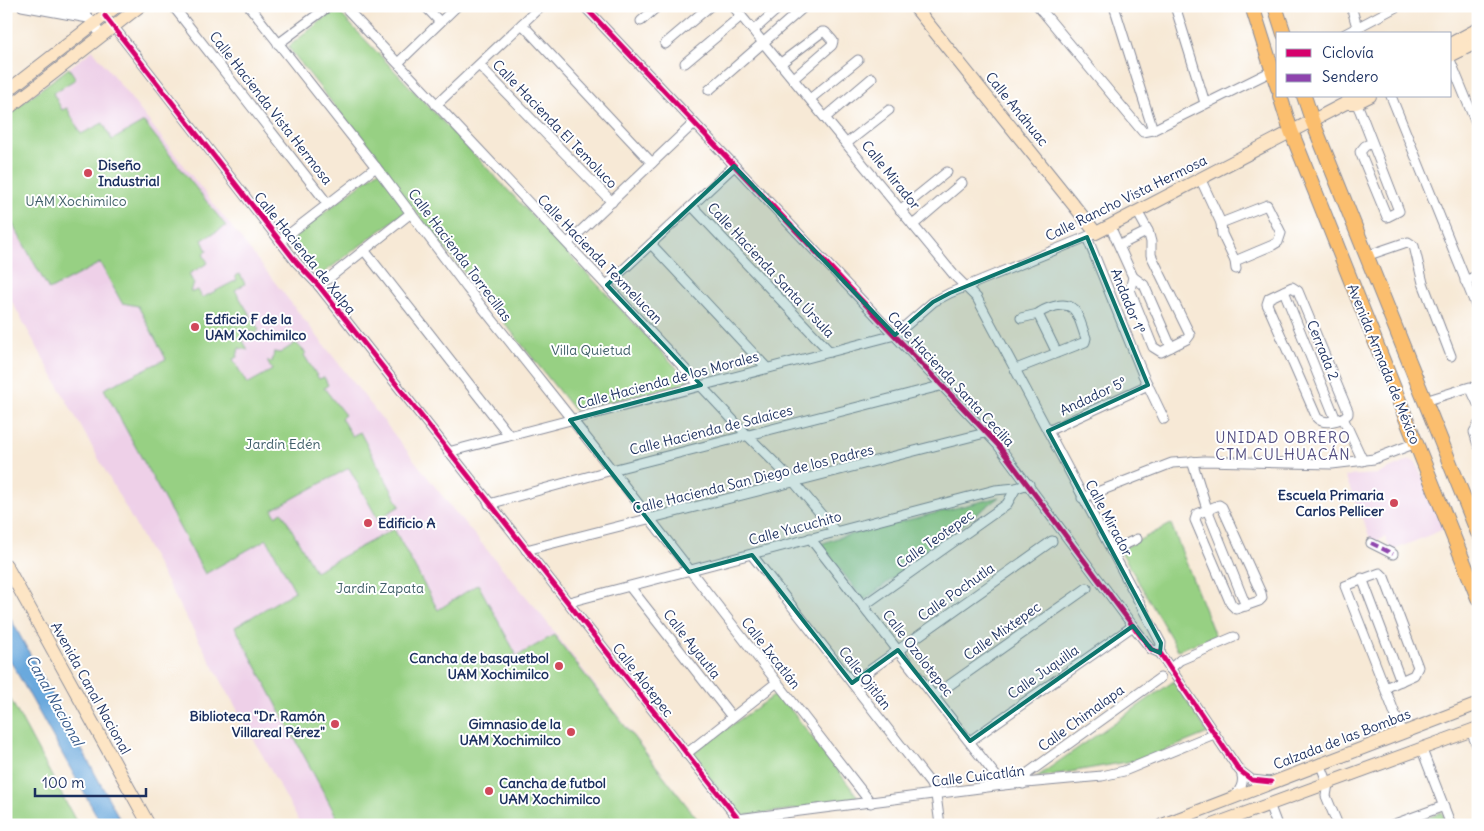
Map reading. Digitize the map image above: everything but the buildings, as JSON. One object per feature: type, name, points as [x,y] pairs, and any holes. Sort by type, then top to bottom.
[{"type":"main road","points":[[6,92],[91,21],[105,16],[117,6]]},
{"type":"main road","points":[[6,110],[140,6]]},
{"type":"main road","name":"Calle Anáhuac","points":[[914,6],[1091,235]]},
{"type":"main road","points":[[1252,6],[1276,82]]},
{"type":"main road","points":[[1276,6],[1283,32]]},
{"type":"main road","points":[[1452,43],[1477,36]]},
{"type":"main road","points":[[1452,55],[1477,36]]},
{"type":"main road","name":"Avenida Armada de México","points":[[1281,98],[1291,131],[1478,598]]},
{"type":"main road","name":"Avenida Armada de México","points":[[1305,98],[1366,256],[1478,533]]},
{"type":"main road","name":"Calle Rancho Vista Hermosa","points":[[1091,235],[1352,100]]},
{"type":"main road","name":"Avenida Canal Nacional","points":[[6,565],[149,825]]},
{"type":"main road","name":"Calzada de las Bombas","points":[[1162,825],[1478,704]]},
{"type":"main road","points":[[1213,825],[1474,730]]},
{"type":"main road","points":[[1203,809],[1209,825]]},
{"type":"street","points":[[22,6],[67,10],[91,21]]},
{"type":"street","points":[[80,6],[102,36]]},
{"type":"street","name":"Calle Hacienda Vista Hermosa","points":[[174,6],[327,203]]},
{"type":"street","name":"Calle Hacienda Torrecillas","points":[[249,6],[376,167],[466,288],[650,520]]},
{"type":"street","points":[[278,44],[328,6]]},
{"type":"street","name":"Calle Hacienda Texmelucan","points":[[344,6],[747,435],[794,482],[835,532]]},
{"type":"street","points":[[425,6],[440,22]]},
{"type":"street","points":[[398,63],[456,6]]},
{"type":"street","points":[[436,105],[541,6]]},
{"type":"street","name":"Calle Hacienda Santa Cecilia","points":[[584,6],[1010,459],[1133,626],[1151,649],[1160,653],[1240,770],[1252,780],[1272,782]]},
{"type":"street","points":[[641,21],[658,6]]},
{"type":"street","points":[[665,44],[710,6]]},
{"type":"street","name":"Calle Mirador","points":[[733,6],[826,117],[900,210],[977,298],[1160,643],[1160,653]]},
{"type":"street","points":[[754,30],[781,6]]},
{"type":"street","points":[[709,90],[765,43],[805,6]]},
{"type":"street","points":[[1038,6],[1142,132],[1154,130],[1272,70]]},
{"type":"street","points":[[1114,6],[1154,130]]},
{"type":"street","points":[[1175,6],[1205,103]]},
{"type":"street","points":[[1351,6],[1357,28]]},
{"type":"street","points":[[1349,32],[1398,6]]},
{"type":"street","name":"Calle Hacienda de Xalpa","points":[[105,16],[280,241],[319,286],[526,550]]},
{"type":"street","points":[[685,63],[741,16]]},
{"type":"street","points":[[522,24],[652,163]]},
{"type":"street","points":[[781,63],[822,32],[826,32],[834,41],[832,45],[793,79]]},
{"type":"street","points":[[810,99],[858,60]]},
{"type":"street","name":"Calle Hacienda El Temoluco","points":[[479,65],[612,202]]},
{"type":"street","points":[[1452,65],[1478,128]]},
{"type":"street","points":[[826,117],[872,78]]},
{"type":"street","points":[[1392,98],[1478,311]]},
{"type":"street","points":[[1352,100],[1372,143],[1399,212],[1387,217],[1360,152],[1365,146],[1372,143]]},
{"type":"street","points":[[847,143],[889,110]]},
{"type":"street","points":[[568,243],[693,124]]},
{"type":"street","points":[[608,285],[734,166]]},
{"type":"street","points":[[280,241],[376,167]]},
{"type":"street","points":[[900,210],[947,172]]},
{"type":"street","points":[[1200,178],[1221,223],[1222,234],[1235,265],[1278,242],[1281,233],[1267,205],[1221,223]]},
{"type":"street","points":[[913,224],[962,184]]},
{"type":"street","name":"Calle Hacienda Santa Úrsula","points":[[692,206],[830,352]]},
{"type":"street","points":[[1133,277],[1130,290],[1152,347],[1161,352],[1187,339],[1190,334],[1152,255],[1148,231],[1137,211]]},
{"type":"street","points":[[319,286],[411,213]]},
{"type":"street","points":[[1110,226],[1120,244],[1133,277],[1144,285],[1171,347]]},
{"type":"street","points":[[1120,244],[1148,231]]},
{"type":"street","name":"Calle Rancho Vista Hermosa","points":[[895,335],[933,302],[1091,235]]},
{"type":"street","name":"Andador 1º","points":[[1091,235],[1143,375],[1164,419]]},
{"type":"street","points":[[1366,256],[1404,243],[1412,244],[1416,250],[1423,283],[1451,356]]},
{"type":"street","points":[[651,244],[767,368]]},
{"type":"street","points":[[364,250],[509,435]]},
{"type":"street","points":[[1465,281],[1478,275]]},
{"type":"street","points":[[1342,416],[1322,422],[1317,418],[1267,304],[1269,298],[1292,287],[1298,291],[1342,416],[1363,461]]},
{"type":"street","name":"Cerrada 2","points":[[1284,291],[1342,416]]},
{"type":"street","points":[[1016,370],[1085,342],[1086,338],[1075,311],[1070,305],[1065,304],[1021,318]]},
{"type":"street","points":[[1038,314],[1057,353]]},
{"type":"street","name":"Calle Hacienda de los Morales","points":[[448,452],[895,335]]},
{"type":"street","name":"Calle Hacienda de Salaíces","points":[[490,504],[612,470],[940,386]]},
{"type":"street","name":"Andador 5º","points":[[1048,431],[1148,386]]},
{"type":"street","points":[[1425,401],[1465,387],[1470,388],[1478,404]]},
{"type":"street","points":[[1478,425],[1474,432],[1478,445]]},
{"type":"street","name":"Calle Hacienda San Diego de los Padres","points":[[526,550],[650,520],[985,433]]},
{"type":"street","points":[[1082,498],[1172,463],[1192,461],[1332,464],[1374,459],[1416,443]]},
{"type":"street","points":[[1192,461],[1207,509],[1246,606]]},
{"type":"street","name":"Calle Yucuchito","points":[[569,602],[995,490],[1016,488],[1029,484]]},
{"type":"street","name":"Calle Teotepec","points":[[863,606],[1008,504],[1016,488]]},
{"type":"street","points":[[1218,506],[1222,507],[1261,593],[1259,601],[1236,610],[1233,608],[1195,520],[1197,514],[1207,509],[1218,506]]},
{"type":"street","name":"Calle Ixcatlán","points":[[650,520],[871,804]]},
{"type":"street","name":"Calle Ozolotepec","points":[[810,538],[1003,785]]},
{"type":"street","points":[[1111,551],[1137,539]]},
{"type":"street","name":"Calle Pochutla","points":[[852,683],[1052,541]]},
{"type":"street","points":[[1371,543],[1393,554]]},
{"type":"street","name":"Calle Alotepec","points":[[526,550],[569,602],[740,822]]},
{"type":"street","name":"Calle Ojitlán","points":[[752,555],[930,783],[936,795],[940,825]]},
{"type":"street","points":[[1385,688],[1414,675],[1418,667],[1387,586],[1380,573],[1362,578],[1345,586],[1402,732]]},
{"type":"street","points":[[1362,578],[1402,682]]},
{"type":"street","name":"Calle Ayautla","points":[[630,587],[732,717]]},
{"type":"street","name":"Calle Mixtepec","points":[[934,696],[1087,588]]},
{"type":"street","name":"Calle Juquilla","points":[[970,741],[1133,626]]},
{"type":"street","points":[[1170,670],[1180,660],[1234,637]]},
{"type":"street","name":"Calle Chimalapa","points":[[1023,784],[1028,773],[1160,678]]},
{"type":"street","points":[[686,754],[776,683]]},
{"type":"street","points":[[1474,730],[1478,748]]},
{"type":"street","name":"Calle Cuicatlán","points":[[740,822],[1003,785],[1102,776],[1124,771],[1214,734]]},
{"type":"street","points":[[1422,750],[1451,825]]},
{"type":"street","points":[[1320,763],[1328,784],[1326,796],[1338,825]]},
{"type":"street","points":[[1235,796],[1240,790],[1242,783],[1240,770]]},
{"type":"street","points":[[1269,804],[1277,825]]},
{"type":"street","points":[[1392,825],[1444,806]]},
{"type":"highlighted area","points":[[734,166],[895,335],[933,302],[950,293],[1087,237],[1148,385],[1048,431],[1161,643],[1160,653],[1151,649],[1133,626],[970,741],[898,650],[852,683],[752,555],[689,572],[570,420],[701,385],[607,285]]},
{"type":"shaded area","points":[[93,50],[451,507],[535,607],[702,825],[301,825],[6,291],[6,115]]},
{"type":"shaded area","name":"Escuela Primaria Carlos Pellicer","points":[[1410,460],[1416,462],[1444,529],[1391,551],[1385,537],[1372,543],[1345,476],[1378,474]]},
{"type":"green space","name":"Villa Quietud","points":[[336,9],[691,383],[574,410],[412,207],[318,277],[289,240],[383,167],[288,47]]},
{"type":"green space","points":[[69,68],[76,79],[53,93],[62,110],[67,108],[81,134],[103,123],[112,140],[144,122],[226,226],[202,240],[207,251],[203,254],[208,263],[189,274],[194,284],[190,291],[198,290],[202,298],[237,280],[235,276],[240,274],[245,284],[235,290],[259,330],[255,334],[252,331],[241,337],[248,350],[239,348],[237,357],[233,359],[247,384],[272,370],[267,361],[272,362],[274,352],[280,353],[296,343],[306,353],[304,355],[319,379],[324,377],[328,385],[324,388],[345,415],[341,418],[352,436],[360,432],[400,506],[386,514],[392,525],[384,530],[349,468],[272,510],[276,516],[282,512],[315,571],[394,529],[438,610],[478,584],[516,654],[502,662],[499,657],[466,678],[499,659],[503,664],[554,635],[702,825],[341,825],[235,627],[295,591],[267,539],[205,574],[104,389],[166,359],[138,306],[122,303],[100,263],[49,290],[6,212],[6,115]]},
{"type":"green space","points":[[999,497],[864,600],[821,544],[837,538]]},
{"type":"green space","points":[[1171,524],[1215,636],[1178,650],[1120,550]]},
{"type":"green space","points":[[1174,681],[1208,733],[1144,759],[1035,778]]},
{"type":"green space","points":[[6,691],[78,825],[6,825]]},
{"type":"green space","points":[[778,693],[861,801],[741,816],[690,754]]},
{"type":"green space","points":[[1442,812],[1447,825],[1409,825]]},
{"type":"water","name":"Canal Nacional","points":[[6,610],[123,825],[102,825],[6,653]]},
{"type":"marked path","points":[[1371,543],[1393,554]]},
{"type":"cycle path","points":[[584,6],[998,445],[1133,626],[1151,649],[1160,653],[1239,770],[1252,780],[1271,782]]},
{"type":"cycle path","points":[[105,16],[297,263],[319,286],[743,825]]},
{"type":"place","name":"Diseño Industrial","points":[[88,173]]},
{"type":"place","name":"Edficio F de la UAM Xochimilco","points":[[195,327]]},
{"type":"place","name":"Escuela Primaria Carlos Pellicer","points":[[1394,503]]},
{"type":"place","name":"Edificio A","points":[[368,523]]},
{"type":"place","name":"Cancha de basquetbol UAM Xochimilco","points":[[559,666]]},
{"type":"place","name":"Biblioteca \"Dr. Ramón Villareal Pérez\"","points":[[335,724]]},
{"type":"place","name":"Gimnasio de la UAM Xochimilco","points":[[571,732]]},
{"type":"place","name":"Cancha de futbol UAM Xochimilco","points":[[489,791]]},
{"type":"district","name":"UNIDAD OBRERO CTM CULHUACÁN","points":[[1283,446]]},
{"type":"park label","name":"UAM Xochimilco","points":[[76,201]]},
{"type":"park label","name":"Jardín Edén","points":[[283,444]]},
{"type":"park label","name":"Jardín Zapata","points":[[380,588]]}]
